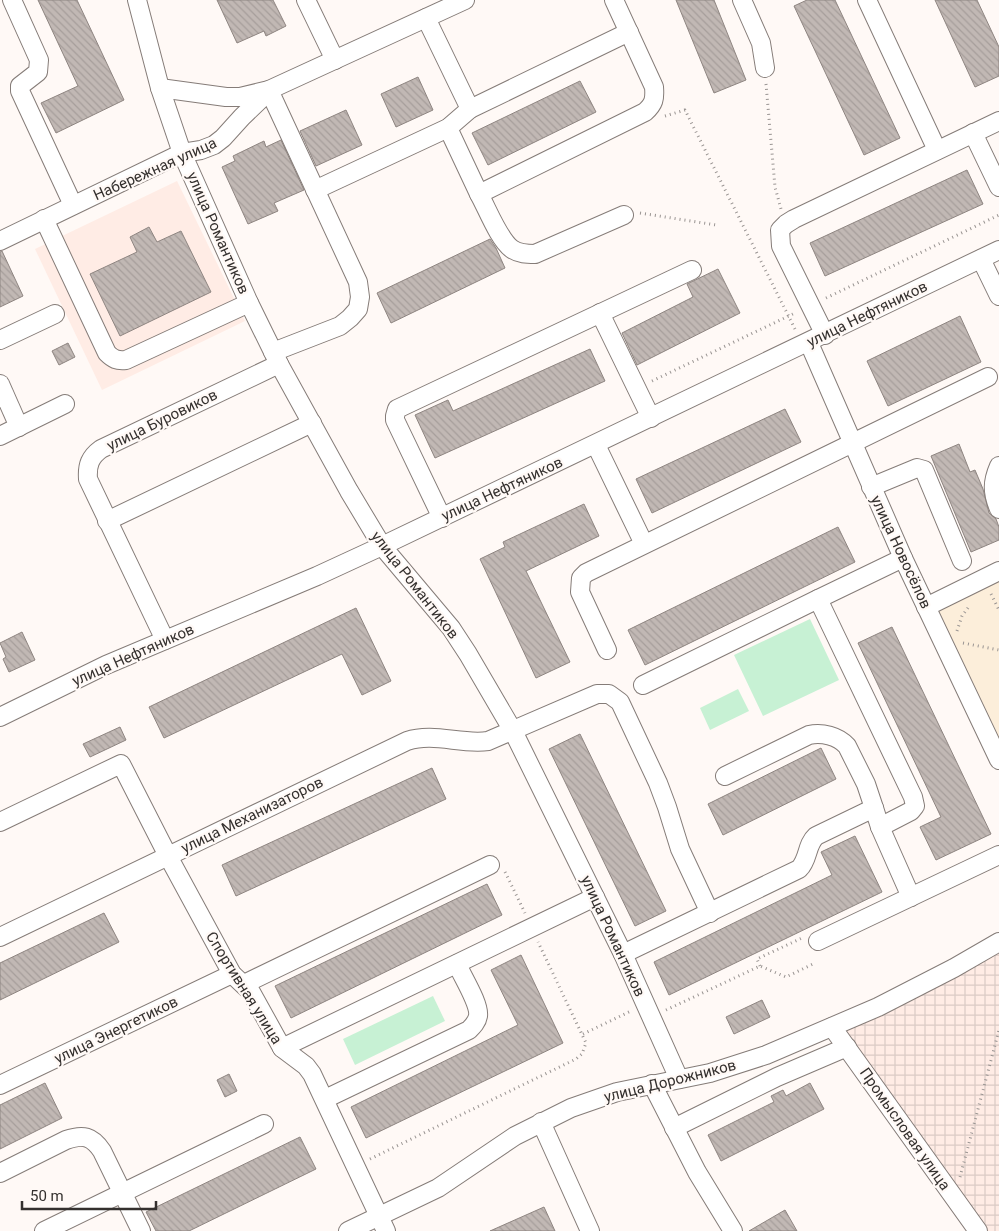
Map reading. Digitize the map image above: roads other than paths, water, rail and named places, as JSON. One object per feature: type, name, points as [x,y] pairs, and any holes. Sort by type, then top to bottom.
[{"type":"street","points":[[12,0],[39,60],[38,72],[20,86],[20,91],[73,206]]},
{"type":"street","name":"улица Романтиков","points":[[138,0],[160,88],[182,153],[248,303],[349,491],[382,546],[451,628],[512,730],[623,954],[679,1079]]},
{"type":"street","points":[[306,0],[334,60]]},
{"type":"street","name":"Набережная улица","points":[[160,88],[226,98],[240,97],[269,90],[466,0]]},
{"type":"street","points":[[479,194],[636,116],[652,106],[655,98],[654,87],[614,0]]},
{"type":"street","points":[[742,0],[761,42],[765,68]]},
{"type":"street","points":[[867,0],[937,150]]},
{"type":"street","points":[[426,18],[470,109]]},
{"type":"street","points":[[315,190],[448,128],[470,109],[629,32]]},
{"type":"street","name":"Набережная улица","points":[[0,241],[182,153],[202,150],[214,145],[269,90]]},
{"type":"street","name":"улица Буровиков","points":[[164,640],[88,479],[88,470],[94,455],[102,449],[340,326],[358,309],[360,297],[358,282],[269,90]]},
{"type":"street","points":[[825,335],[781,246],[780,230],[786,224],[999,121]]},
{"type":"street","points":[[448,128],[500,235],[510,248],[522,254],[535,254],[624,215]]},
{"type":"street","points":[[973,133],[999,186]]},
{"type":"street","points":[[44,219],[108,353],[112,358],[119,361],[126,360],[248,303]]},
{"type":"street","name":"улица Нефтяников","points":[[0,717],[106,665],[317,576],[442,518],[651,418],[803,338],[825,335],[999,250]]},
{"type":"street","points":[[981,259],[999,296]]},
{"type":"street","points":[[442,518],[395,420],[394,416],[397,409],[692,270]]},
{"type":"street","points":[[600,313],[651,418]]},
{"type":"street","points":[[0,340],[55,314]]},
{"type":"street","name":"улица Новосёлов","points":[[803,338],[853,443],[903,558],[999,760]]},
{"type":"street","points":[[608,650],[580,592],[580,578],[586,573],[988,377]]},
{"type":"street","points":[[0,384],[19,427]]},
{"type":"street","points":[[0,436],[65,404]]},
{"type":"street","points":[[108,521],[312,423]]},
{"type":"street","points":[[596,445],[644,544]]},
{"type":"street","points":[[999,466],[993,479],[994,498],[999,509]]},
{"type":"street","points":[[871,487],[917,468],[924,470],[962,561]]},
{"type":"street","points":[[643,685],[903,558]]},
{"type":"street","points":[[926,607],[999,571]]},
{"type":"street","points":[[818,599],[914,797],[915,806],[910,812],[880,827]]},
{"type":"street","name":"улица Механизаторов","points":[[0,937],[407,741],[417,737],[427,737],[478,742],[488,741],[598,694],[609,694],[620,702],[658,783],[668,807],[680,849],[710,913]]},
{"type":"street","points":[[725,776],[809,735],[824,734],[843,742],[847,746],[866,784],[880,827],[911,897]]},
{"type":"street","name":"Спортивная улица","points":[[0,822],[122,764],[168,856],[238,979],[257,1002],[282,1048],[306,1066],[312,1074],[383,1224]]},
{"type":"street","points":[[623,954],[799,869],[804,864],[811,840],[874,808]]},
{"type":"street","points":[[818,942],[999,855]]},
{"type":"street","name":"улица Энергетиков","points":[[0,1085],[490,865]]},
{"type":"street","points":[[282,1048],[595,897]]},
{"type":"street","name":"улица Дорожников","points":[[348,1231],[383,1224],[515,1136],[541,1122],[617,1092],[710,1074],[766,1054],[878,1007],[954,968],[999,942]]},
{"type":"street","points":[[325,1099],[469,1030],[476,1024],[478,1016],[477,1007],[456,964]]},
{"type":"street","name":"Промысловая улица","points":[[832,1027],[978,1231]]},
{"type":"street","points":[[674,1128],[777,1077],[847,1048]]},
{"type":"street","points":[[766,1054],[777,1077]]},
{"type":"street","points":[[652,1084],[697,1172],[733,1231]]},
{"type":"street","points":[[541,1122],[590,1231]]},
{"type":"street","points":[[44,1231],[264,1124]]},
{"type":"street","points":[[0,1173],[66,1140],[77,1136],[86,1137],[96,1142],[102,1150],[141,1231]]}]
